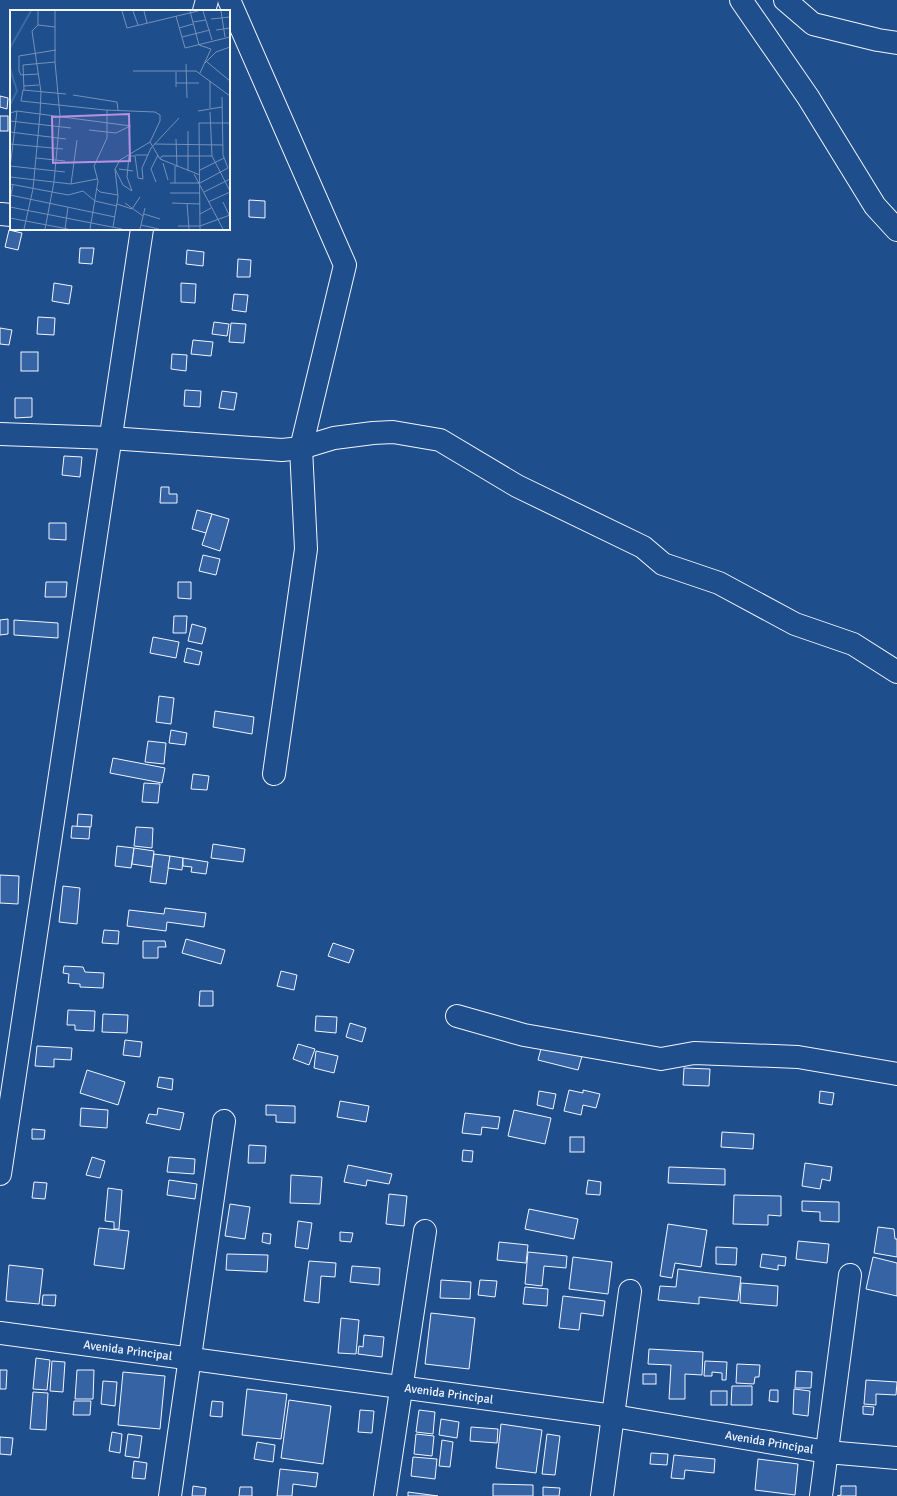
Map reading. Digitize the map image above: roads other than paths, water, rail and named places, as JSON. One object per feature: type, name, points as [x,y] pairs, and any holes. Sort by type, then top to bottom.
[{"type":"street","points":[[204,10],[207,0]]},
{"type":"street","points":[[229,0],[345,265],[301,448],[306,549],[274,774]]},
{"type":"street","points":[[741,0],[808,97],[875,206],[897,230]]},
{"type":"street","points":[[785,0],[813,24],[878,40],[897,43]]},
{"type":"street","points":[[0,1174],[142,230]]},
{"type":"street","points":[[0,434],[110,438],[282,450],[301,448],[334,438],[393,432],[440,440],[517,486],[642,547],[663,564],[719,583],[795,624],[853,644],[897,672]]},
{"type":"street","points":[[457,1016],[524,1036],[661,1059],[694,1053],[798,1057],[897,1074]]},
{"type":"street","points":[[170,1496],[224,1121]]},
{"type":"street","points":[[385,1496],[425,1231]]},
{"type":"street","points":[[821,1496],[850,1275]]},
{"type":"street","points":[[602,1496],[630,1291]]},
{"type":"street","name":"Avenida Principal","points":[[0,1333],[614,1416],[827,1452],[897,1458]]}]
